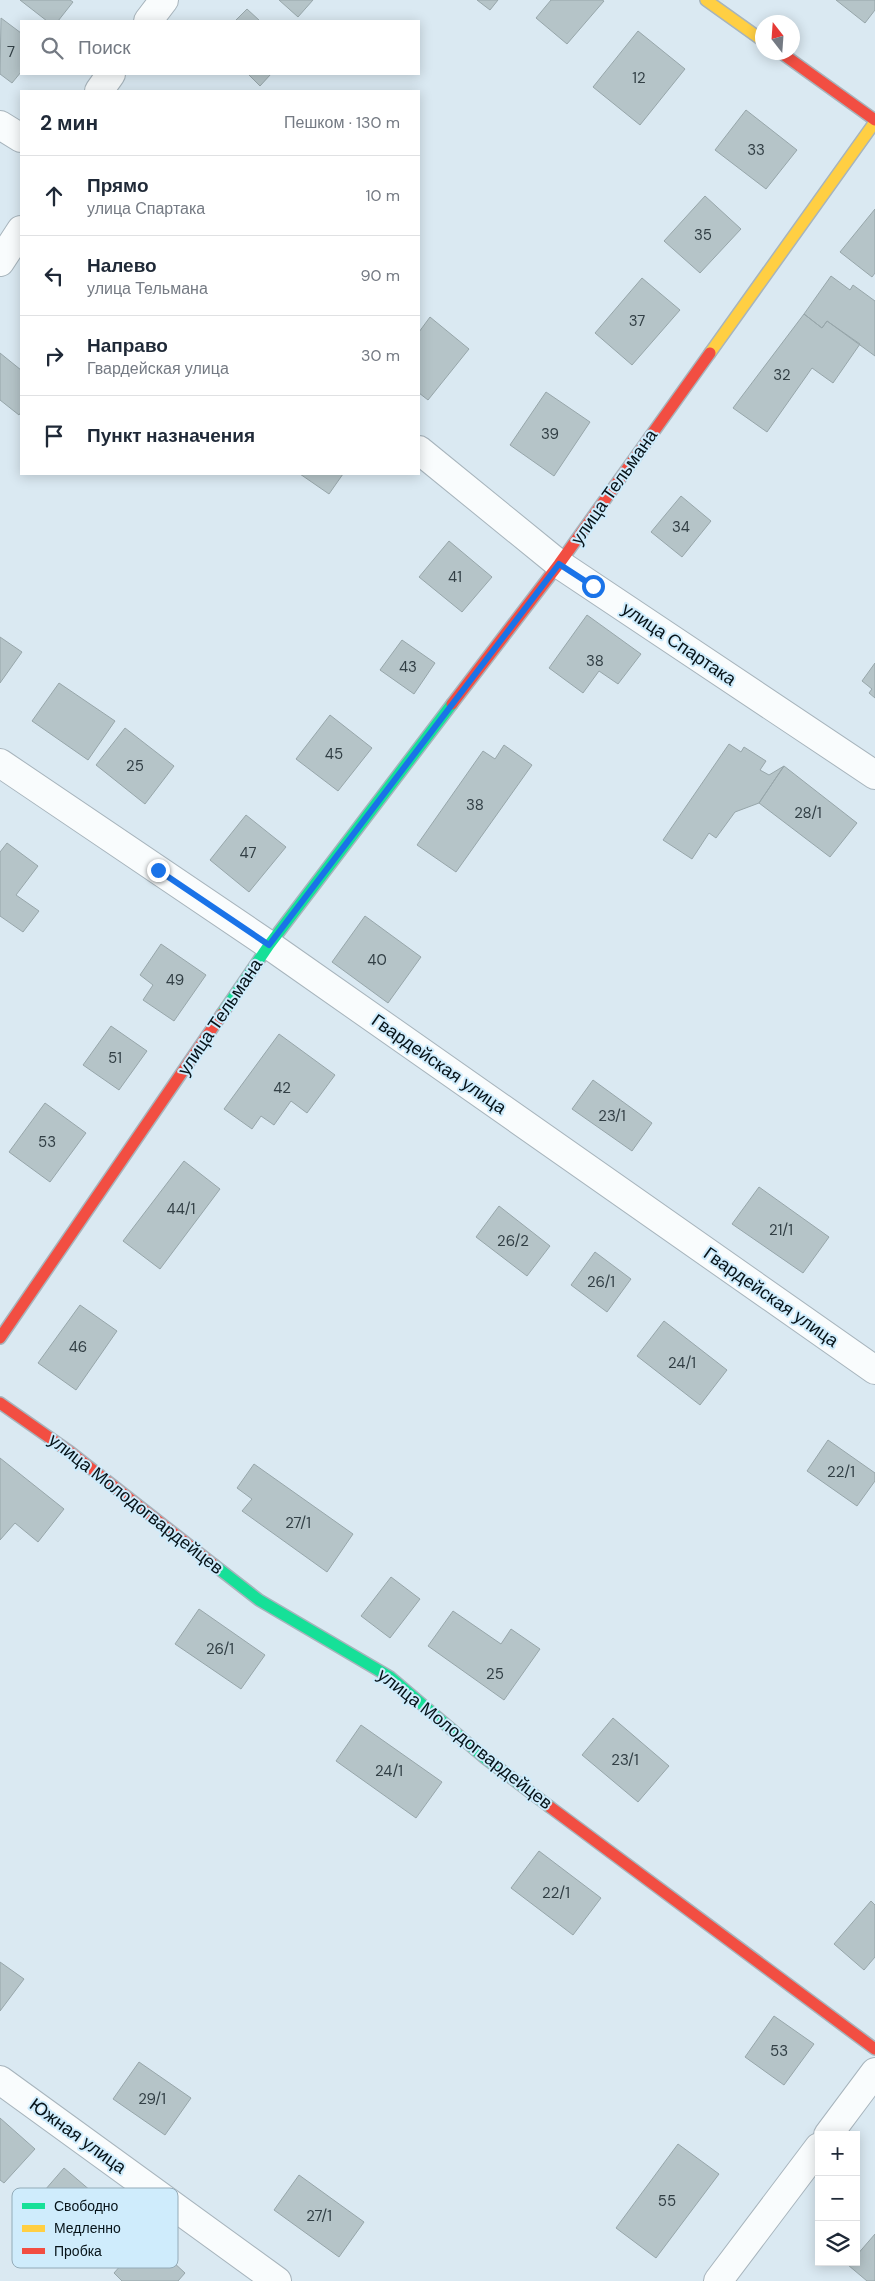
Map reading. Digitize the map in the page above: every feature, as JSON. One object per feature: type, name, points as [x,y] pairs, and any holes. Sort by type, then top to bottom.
[{"type":"street","points":[[149,20],[164,0]]},
{"type":"street","points":[[706,0],[755,35]]},
{"type":"street","points":[[791,60],[875,121]]},
{"type":"street","points":[[100,90],[110,75]]},
{"type":"street","name":"улица Тельмана","points":[[0,1338],[269,945],[559,564],[875,121]]},
{"type":"street","points":[[0,125],[20,137]]},
{"type":"street","points":[[0,262],[20,232]]},
{"type":"street","name":"улица Спартака","points":[[420,451],[559,564],[875,775]]},
{"type":"street","name":"Гвардейская улица","points":[[0,763],[269,945],[875,1370]]},
{"type":"street","name":"улица Молодогвардейцев","points":[[0,1403],[70,1452],[259,1600],[390,1677],[485,1758],[875,2049]]},
{"type":"street","points":[[831,2131],[875,2072]]},
{"type":"street","name":"Южная улица","points":[[0,2080],[149,2188]]},
{"type":"street","points":[[718,2281],[815,2152]]},
{"type":"street","name":"Южная улица","points":[[178,2209],[277,2281]]},
{"type":"building","points":[[20,0],[70,0],[73,2],[59,20],[46,20]]},
{"type":"building","points":[[279,0],[313,0],[298,17]]},
{"type":"building","points":[[477,0],[498,0],[490,10]]},
{"type":"building","points":[[551,0],[604,1],[567,44],[536,18]]},
{"type":"building","points":[[836,0],[875,0],[875,10],[865,23]]},
{"type":"building","points":[[247,9],[259,20],[236,20]]},
{"type":"building","points":[[1,18],[20,32],[20,73],[12,83],[0,74]]},
{"type":"building","points":[[638,31],[685,69],[640,125],[593,87]]},
{"type":"building","points":[[249,75],[270,75],[260,86]]},
{"type":"building","points":[[746,110],[797,150],[766,189],[715,150]]},
{"type":"building","points":[[705,196],[741,229],[700,273],[664,241]]},
{"type":"building","points":[[875,209],[875,273],[872,277],[840,252]]},
{"type":"building","points":[[831,276],[850,290],[853,285],[875,301],[875,356],[827,321],[822,328],[804,314]]},
{"type":"building","points":[[642,278],[680,310],[632,365],[595,333]]},
{"type":"building","points":[[804,314],[822,328],[827,321],[860,344],[833,383],[812,368],[767,432],[733,408]]},
{"type":"building","points":[[430,317],[469,349],[428,400],[420,394],[420,331]]},
{"type":"building","points":[[0,353],[20,369],[19,415],[0,400]]},
{"type":"building","points":[[546,392],[590,422],[554,476],[510,445]]},
{"type":"building","points":[[301,475],[342,475],[329,494]]},
{"type":"building","points":[[681,496],[711,521],[682,557],[651,532]]},
{"type":"building","points":[[449,541],[492,577],[462,612],[419,577]]},
{"type":"building","points":[[587,615],[641,654],[618,684],[599,671],[583,693],[549,668]]},
{"type":"building","points":[[0,637],[22,652],[0,683]]},
{"type":"building","points":[[402,640],[435,663],[414,694],[380,670]]},
{"type":"building","points":[[875,663],[875,698],[869,693],[872,689],[862,681]]},
{"type":"building","points":[[59,683],[115,721],[88,760],[32,721]]},
{"type":"building","points":[[330,715],[372,748],[338,791],[296,759]]},
{"type":"building","points":[[125,728],[174,766],[145,804],[96,765]]},
{"type":"building","points":[[729,744],[741,752],[744,747],[766,761],[760,770],[769,775],[784,766],[759,803],[735,812],[716,838],[709,833],[692,859],[663,840]]},
{"type":"building","points":[[504,745],[532,765],[456,872],[417,845],[483,751],[495,759]]},
{"type":"building","points":[[784,766],[857,823],[830,857],[759,803]]},
{"type":"building","points":[[246,815],[286,847],[249,892],[210,860]]},
{"type":"building","points":[[7,843],[38,866],[16,895],[39,911],[23,932],[0,916],[0,852]]},
{"type":"building","points":[[365,916],[421,957],[388,1003],[332,962]]},
{"type":"building","points":[[161,944],[206,975],[174,1021],[143,1000],[153,985],[140,975]]},
{"type":"building","points":[[111,1026],[147,1051],[119,1090],[83,1065]]},
{"type":"building","points":[[279,1034],[335,1075],[307,1113],[291,1101],[274,1125],[261,1116],[252,1129],[224,1109]]},
{"type":"building","points":[[593,1080],[652,1123],[632,1151],[572,1109]]},
{"type":"building","points":[[45,1103],[86,1133],[50,1182],[9,1152]]},
{"type":"building","points":[[184,1161],[220,1189],[160,1269],[123,1241]]},
{"type":"building","points":[[759,1187],[829,1237],[803,1273],[732,1224]]},
{"type":"building","points":[[499,1206],[550,1246],[527,1276],[476,1237]]},
{"type":"building","points":[[595,1252],[631,1279],[607,1312],[571,1285]]},
{"type":"building","points":[[80,1305],[117,1331],[76,1390],[38,1363]]},
{"type":"building","points":[[664,1321],[727,1370],[700,1405],[637,1356]]},
{"type":"building","points":[[828,1440],[875,1473],[875,1481],[857,1506],[807,1471]]},
{"type":"building","points":[[0,1458],[64,1509],[38,1542],[15,1523],[0,1540]]},
{"type":"building","points":[[254,1464],[353,1534],[327,1572],[242,1511],[252,1499],[237,1488]]},
{"type":"building","points":[[391,1577],[420,1599],[390,1638],[361,1616]]},
{"type":"building","points":[[199,1609],[265,1655],[241,1689],[175,1644]]},
{"type":"building","points":[[453,1611],[501,1644],[511,1629],[540,1649],[504,1700],[428,1646]]},
{"type":"building","points":[[613,1718],[669,1766],[638,1802],[582,1755]]},
{"type":"building","points":[[361,1725],[442,1782],[416,1818],[336,1761]]},
{"type":"building","points":[[539,1851],[601,1898],[573,1935],[511,1888]]},
{"type":"building","points":[[871,1901],[875,1905],[875,1957],[864,1970],[834,1944]]},
{"type":"building","points":[[0,1962],[24,1979],[0,2011]]},
{"type":"building","points":[[774,2016],[814,2044],[784,2085],[745,2057]]},
{"type":"building","points":[[139,2062],[191,2098],[165,2135],[113,2099]]},
{"type":"building","points":[[0,2118],[35,2149],[4,2183],[0,2180]]},
{"type":"building","points":[[678,2144],[719,2174],[656,2258],[616,2228]]},
{"type":"building","points":[[64,2168],[87,2188],[47,2188]]},
{"type":"building","points":[[299,2175],[364,2222],[339,2257],[274,2210]]},
{"type":"building","points":[[875,2234],[875,2281],[867,2281],[849,2266],[860,2266],[860,2251]]},
{"type":"building","points":[[178,2267],[185,2273],[178,2281],[122,2281],[114,2273],[118,2268]]},
{"type":"traffic: fast","points":[[222,1014],[269,945],[452,704]]},
{"type":"traffic: fast","points":[[214,1565],[259,1600],[390,1677],[485,1758],[550,1807]]},
{"type":"traffic: slow","points":[[706,0],[755,35]]},
{"type":"traffic: slow","points":[[710,353],[875,122]]},
{"type":"traffic: jam","points":[[791,60],[875,120]]},
{"type":"traffic: jam","points":[[452,704],[559,564],[710,353]]},
{"type":"traffic: jam","points":[[0,1338],[222,1014]]},
{"type":"traffic: jam","points":[[0,1403],[70,1452],[214,1565]]},
{"type":"traffic: jam","points":[[550,1807],[875,2049]]},
{"type":"route","points":[[158,870],[269,945],[559,564],[593,586]]}]
